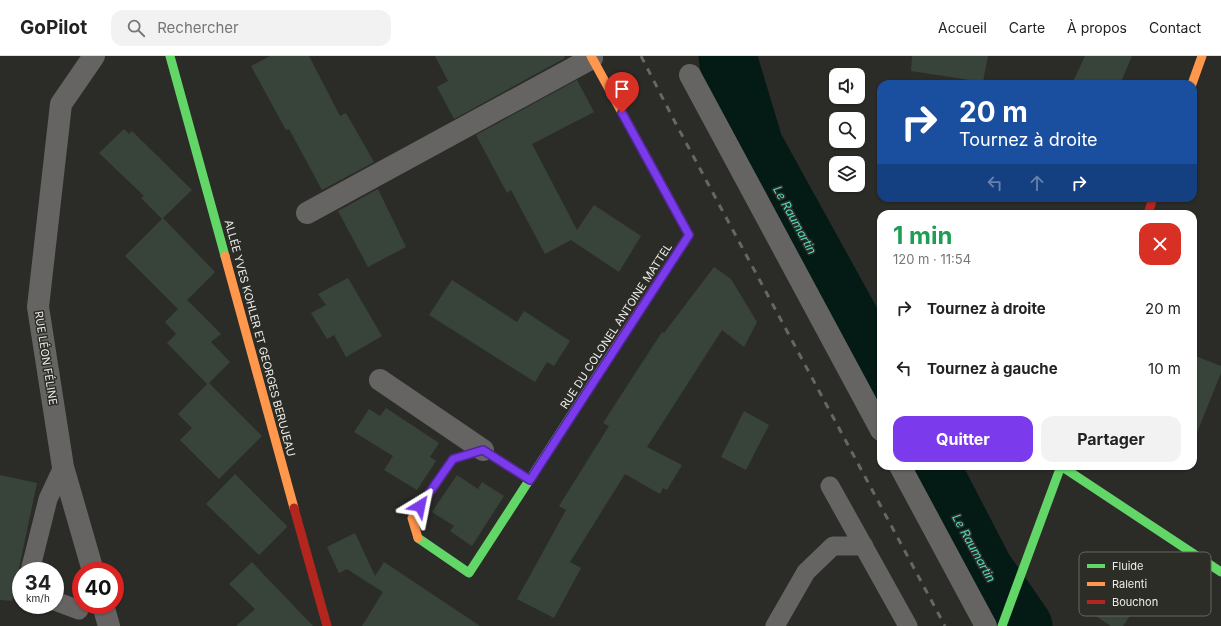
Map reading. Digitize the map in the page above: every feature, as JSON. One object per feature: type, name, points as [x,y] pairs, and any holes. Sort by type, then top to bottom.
[{"type":"street","name":"RUE LÉON FÉLINE","points":[[90,562],[63,467],[38,307],[61,104],[94,56]]},
{"type":"street","name":"ALLÉE YVES KOHLER ET GEORGES BERUJEAU","points":[[170,56],[327,626]]},
{"type":"street","points":[[1193,80],[1202,56]]},
{"type":"street","points":[[307,213],[592,57]]},
{"type":"street","name":"RUE DU COLONEL ANTOINE MATTEL","points":[[483,450],[453,459],[412,518],[418,539],[469,573],[689,235],[592,57]]},
{"type":"street","points":[[690,75],[877,423]]},
{"type":"street","points":[[380,380],[530,480]]},
{"type":"street","points":[[902,470],[998,623]]},
{"type":"street","points":[[998,623],[1018,581],[1060,470]]},
{"type":"street","points":[[1067,470],[1191,552]]},
{"type":"street","points":[[1211,565],[1221,572]]},
{"type":"street","points":[[106,614],[109,626]]},
{"type":"lane","points":[[32,562],[48,499],[63,467]]},
{"type":"lane","points":[[830,486],[908,626]]},
{"type":"lane","points":[[775,626],[806,572],[833,546],[864,546]]},
{"type":"building","points":[[270,56],[309,56],[340,116],[346,113],[374,162],[322,190],[289,129],[286,130],[251,66]]},
{"type":"building","points":[[435,56],[564,56],[565,58],[454,119],[437,87],[448,81]]},
{"type":"building","points":[[912,56],[988,56],[983,80],[970,80],[911,71]]},
{"type":"building","points":[[1085,56],[1132,56],[1122,80],[1074,80]]},
{"type":"building","points":[[577,80],[594,112],[532,144],[577,230],[594,205],[641,236],[619,272],[571,240],[545,254],[511,190],[507,193],[476,135]]},
{"type":"building","points":[[124,129],[129,134],[132,131],[192,190],[163,218],[215,272],[178,309],[125,256],[162,219],[141,198],[144,196],[99,153]]},
{"type":"building","points":[[378,189],[406,247],[368,267],[338,211]]},
{"type":"building","points":[[714,267],[731,279],[757,322],[744,347],[722,330],[647,447],[682,465],[667,490],[663,488],[660,494],[625,474],[570,562],[581,568],[554,618],[517,599],[566,510],[559,506],[609,426],[603,423],[662,332],[664,333]]},
{"type":"building","points":[[348,278],[382,336],[346,357],[334,335],[327,339],[311,313],[326,305],[318,294]]},
{"type":"building","points":[[452,280],[517,322],[524,311],[570,341],[554,366],[547,362],[535,382],[429,315]]},
{"type":"building","points":[[187,300],[221,334],[211,342],[230,362],[209,383],[262,436],[219,479],[180,440],[192,428],[178,414],[207,384],[167,343],[176,334],[165,322]]},
{"type":"building","points":[[1197,357],[1221,366],[1221,373],[1197,433]]},
{"type":"building","points":[[386,408],[439,443],[430,457],[436,461],[417,490],[384,470],[393,456],[354,432],[369,409],[380,416]]},
{"type":"building","points":[[744,411],[769,425],[746,470],[721,457]]},
{"type":"building","points":[[235,474],[287,527],[259,555],[206,504]]},
{"type":"building","points":[[0,475],[37,483],[20,562],[12,562],[12,601],[0,600]]},
{"type":"building","points":[[457,475],[478,489],[482,482],[504,496],[472,546],[450,531],[454,526],[432,512]]},
{"type":"building","points":[[355,533],[375,576],[384,562],[480,626],[362,626],[383,592],[347,569],[339,573],[327,547]]},
{"type":"building","points":[[252,562],[313,626],[236,626],[255,609],[229,584]]},
{"type":"building","points":[[1096,616],[1130,616],[1123,626],[1111,626]]},
{"type":"waterway","name":"Le Raumartin","points":[[728,56],[754,146],[877,369]]},
{"type":"waterway","name":"Le Raumartin","points":[[932,470],[984,570],[1023,626]]},
{"type":"railway","points":[[641,56],[945,626]]},
{"type":"traffic: fast","points":[[170,56],[225,256]]},
{"type":"traffic: fast","points":[[418,538],[469,573],[613,351]]},
{"type":"traffic: fast","points":[[1002,626],[1060,470]]},
{"type":"traffic: fast","points":[[1067,470],[1191,552]]},
{"type":"traffic: fast","points":[[1211,565],[1221,572]]},
{"type":"traffic: slow","points":[[591,56],[689,235],[613,351]]},
{"type":"traffic: slow","points":[[1193,80],[1202,56]]},
{"type":"traffic: slow","points":[[225,256],[294,508]]},
{"type":"traffic: slow","points":[[418,538],[412,518],[453,459],[483,450],[530,480]]},
{"type":"traffic: jam","points":[[1149,210],[1152,202]]},
{"type":"traffic: jam","points":[[294,508],[327,626]]},
{"type":"route","points":[[420,506],[453,459],[483,450],[530,480],[689,235],[622,113]]}]
